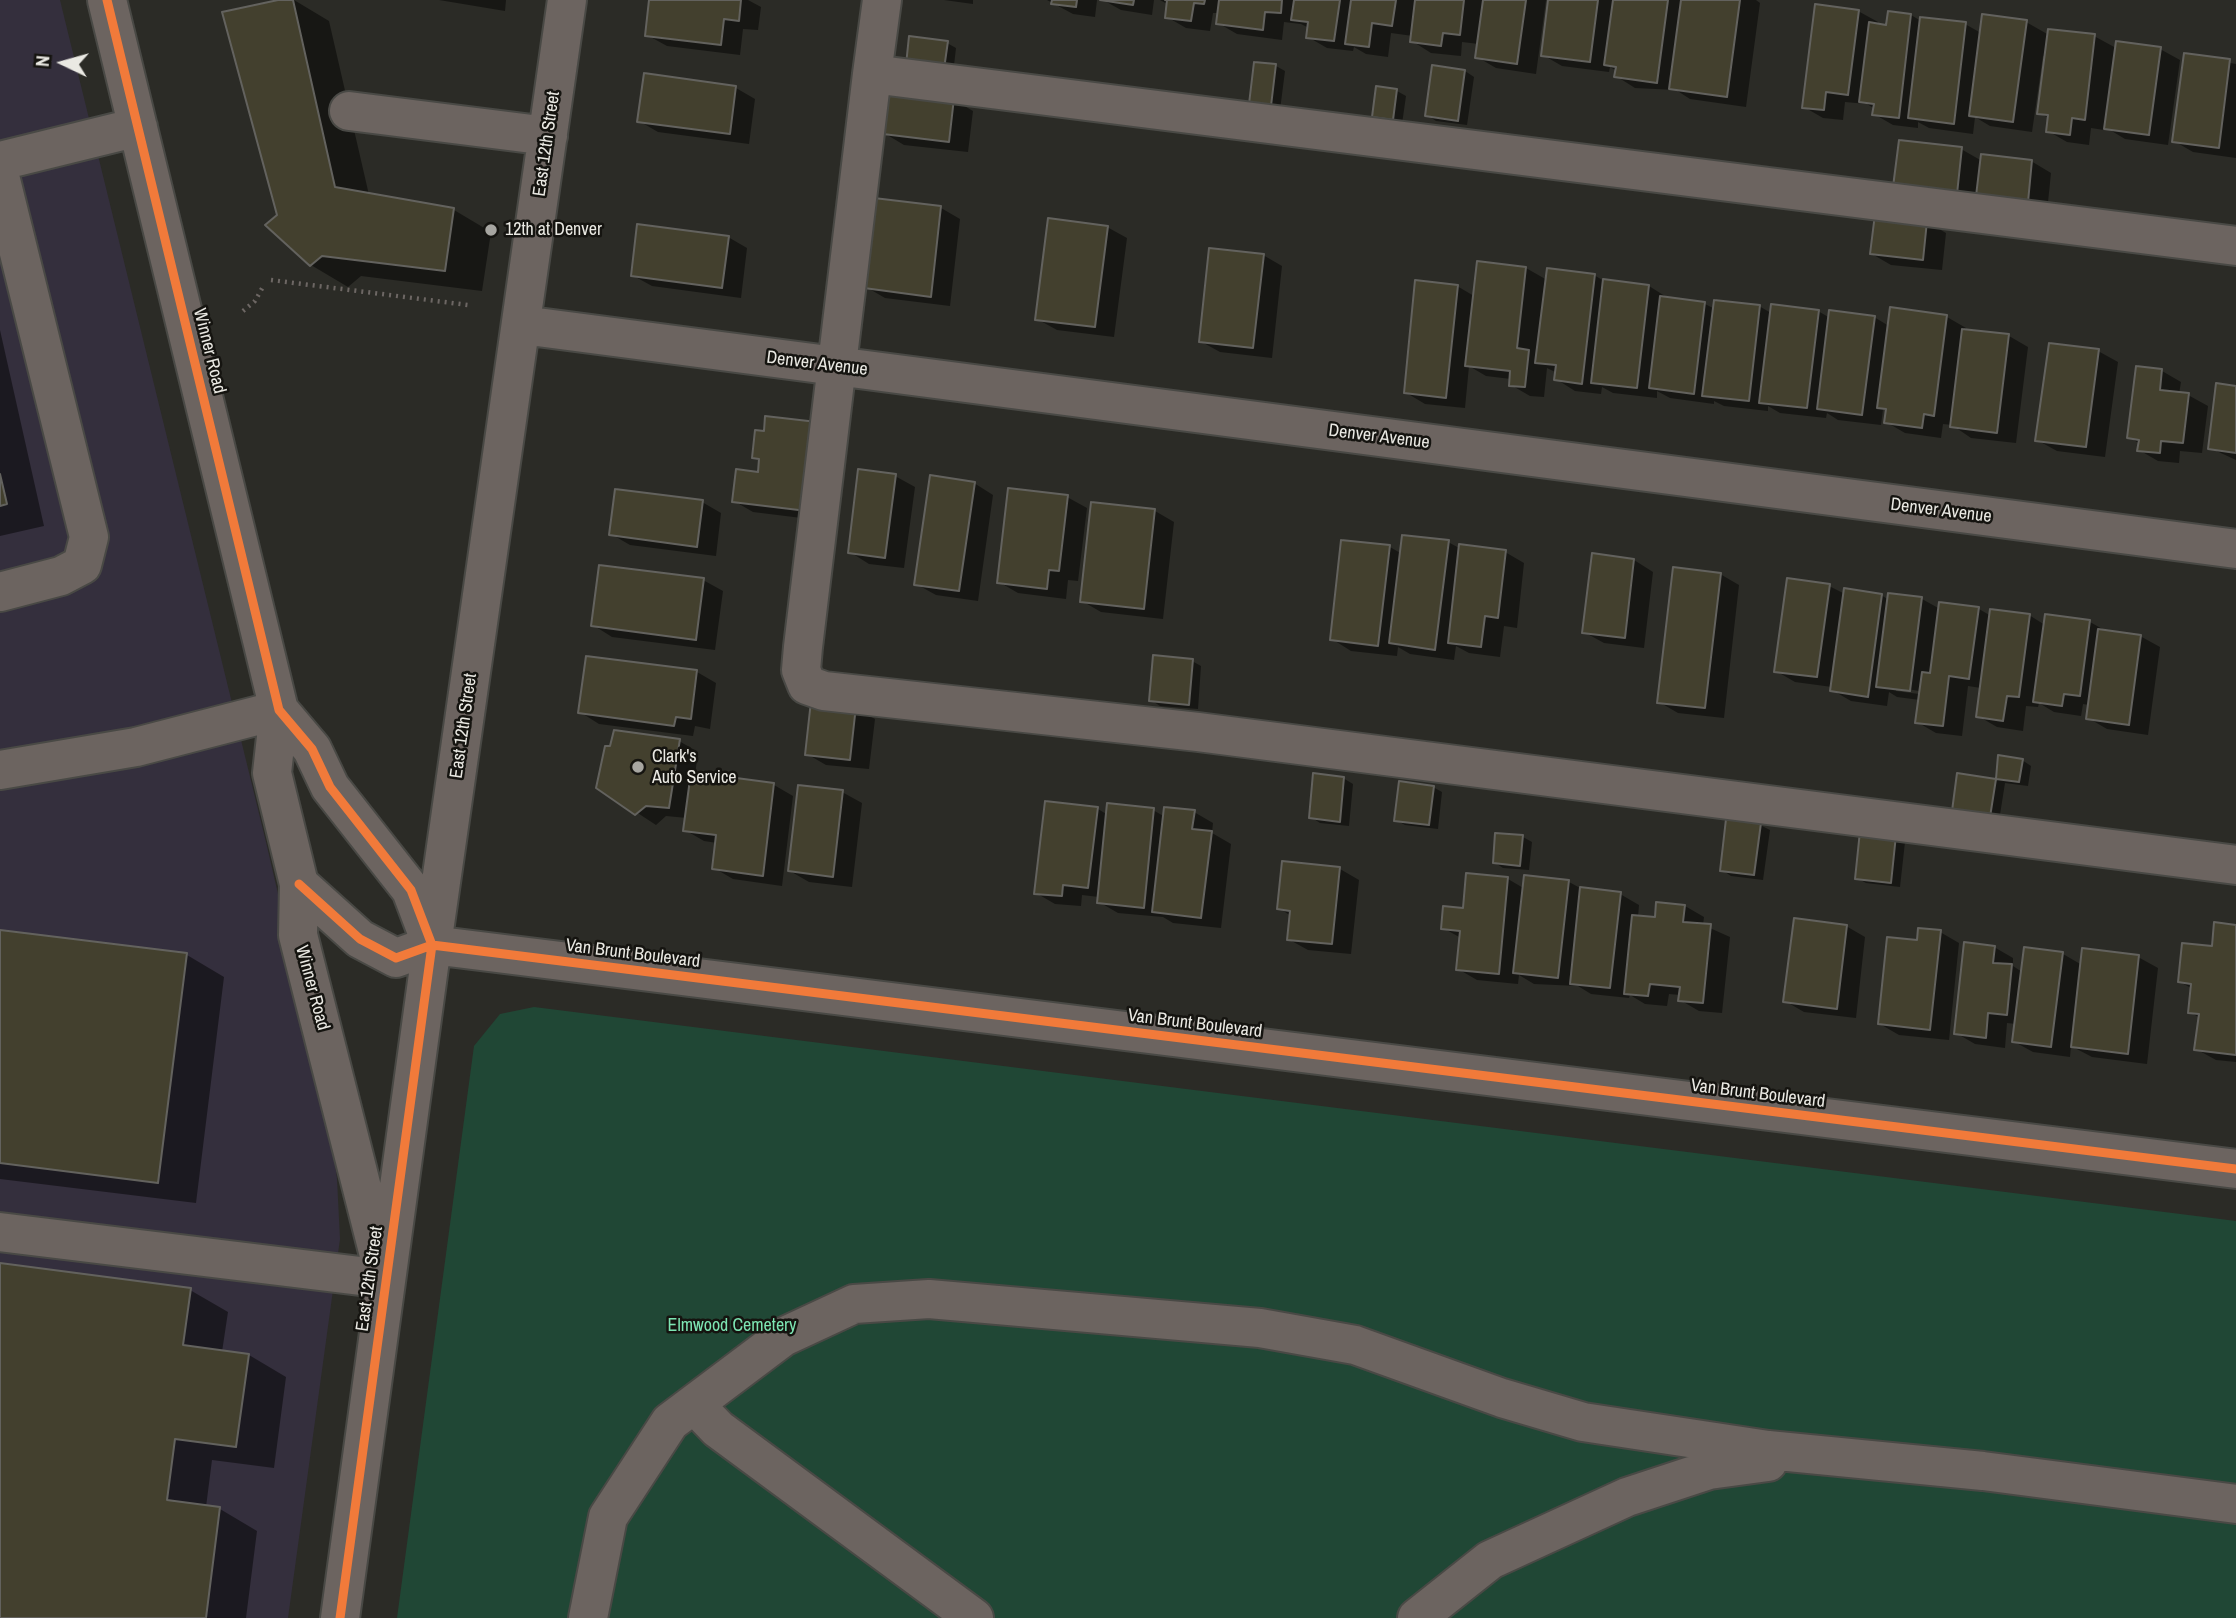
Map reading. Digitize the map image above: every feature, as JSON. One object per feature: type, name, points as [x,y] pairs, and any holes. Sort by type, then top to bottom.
[{"type":"street","name":"Winner Road","points":[[107,0],[279,710],[272,773],[299,884],[298,935],[385,1279]]},
{"type":"street","name":"East 12th Street","points":[[340,1618],[385,1279],[567,0]]},
{"type":"street","points":[[882,0],[803,647],[802,670],[807,685],[1198,732],[2236,865]]},
{"type":"street","points":[[872,74],[2236,246]]},
{"type":"street","points":[[349,111],[548,136]]},
{"type":"street","points":[[0,160],[138,127]]},
{"type":"street","points":[[0,176],[89,537],[82,565],[61,576],[0,592]]},
{"type":"street","name":"Denver Avenue","points":[[522,325],[2236,549]]},
{"type":"street","points":[[0,770],[136,747],[279,710],[312,749],[330,787],[411,890],[432,945],[396,958],[360,939],[299,884]]},
{"type":"street","name":"Van Brunt Boulevard","points":[[432,945],[2236,1169]]},
{"type":"street","points":[[0,1232],[385,1279]]},
{"type":"street","points":[[588,1618],[608,1517],[670,1422],[783,1337],[854,1304],[929,1299],[1287,1333],[1355,1345],[1502,1398],[1583,1422],[1819,1455],[1983,1471],[2236,1504]]},
{"type":"street","points":[[694,1404],[718,1429],[974,1618]]},
{"type":"street","points":[[1417,1618],[1490,1560],[1627,1497],[1709,1470],[1819,1455]]},
{"type":"path","points":[[271,280],[468,305]]},
{"type":"path","points":[[243,310],[255,301],[264,285]]},
{"type":"shaded area","points":[[0,0],[60,0],[266,842],[328,1109],[337,1179],[340,1239],[288,1618],[0,1618]]},
{"type":"green space","name":"Elmwood Cemetery","points":[[534,1007],[2236,1221],[2236,1618],[397,1618],[474,1046],[500,1014]]},
{"type":"building","points":[[278,0],[293,0],[335,187],[454,208],[445,271],[322,256],[310,266],[265,225],[277,215],[222,12]]},
{"type":"building","points":[[649,0],[741,0],[739,21],[724,19],[721,45],[645,36]]},
{"type":"building","points":[[1052,0],[1077,0],[1076,7],[1051,4]]},
{"type":"building","points":[[1100,0],[1134,0],[1133,5]]},
{"type":"building","points":[[1167,0],[1205,0],[1204,4],[1194,3],[1191,21],[1165,18]]},
{"type":"building","points":[[1219,0],[1282,0],[1281,13],[1265,12],[1263,30],[1216,24]]},
{"type":"building","points":[[1294,0],[1340,0],[1334,41],[1306,38],[1308,22],[1291,20]]},
{"type":"building","points":[[1351,0],[1396,0],[1392,26],[1372,23],[1369,47],[1345,44]]},
{"type":"building","points":[[1415,0],[1464,0],[1460,35],[1443,33],[1441,46],[1410,42]]},
{"type":"building","points":[[1483,0],[1526,0],[1517,64],[1475,58]]},
{"type":"building","points":[[1548,0],[1598,0],[1590,62],[1541,56]]},
{"type":"building","points":[[1613,0],[1668,0],[1657,83],[1614,77],[1616,67],[1604,65]]},
{"type":"building","points":[[1681,0],[1740,0],[1727,97],[1669,89]]},
{"type":"building","points":[[1815,4],[1859,10],[1848,95],[1826,92],[1824,110],[1802,108]]},
{"type":"building","points":[[1888,11],[1911,14],[1899,118],[1872,115],[1874,104],[1859,102],[1869,22],[1886,25]]},
{"type":"building","points":[[1982,14],[2027,20],[2013,122],[1969,116]]},
{"type":"building","points":[[1920,17],[1966,22],[1954,124],[1908,118]]},
{"type":"building","points":[[2048,29],[2095,34],[2085,120],[2072,118],[2070,135],[2046,132],[2048,115],[2037,114]]},
{"type":"building","points":[[909,36],[948,41],[944,69],[906,65]]},
{"type":"building","points":[[2116,41],[2161,47],[2149,135],[2104,129]]},
{"type":"building","points":[[2184,53],[2230,59],[2219,148],[2172,142]]},
{"type":"building","points":[[1254,62],[1276,64],[1271,106],[1249,104]]},
{"type":"building","points":[[1432,65],[1465,70],[1458,121],[1425,116]]},
{"type":"building","points":[[644,73],[736,86],[730,134],[637,122]]},
{"type":"building","points":[[1376,86],[1397,89],[1393,120],[1372,117]]},
{"type":"building","points":[[888,90],[954,98],[949,142],[883,134]]},
{"type":"building","points":[[1899,140],[1962,147],[1957,194],[1893,187]]},
{"type":"building","points":[[1981,154],[2032,160],[2028,202],[1976,196]]},
{"type":"building","points":[[874,198],[941,206],[931,297],[864,288]]},
{"type":"building","points":[[1875,214],[1927,221],[1923,260],[1870,254]]},
{"type":"building","points":[[1048,218],[1108,226],[1095,327],[1035,320]]},
{"type":"building","points":[[637,224],[729,236],[722,288],[631,276]]},
{"type":"building","points":[[1209,248],[1264,254],[1253,348],[1199,342]]},
{"type":"building","points":[[1477,261],[1526,267],[1517,348],[1529,350],[1525,387],[1509,386],[1510,371],[1465,366]]},
{"type":"building","points":[[1547,268],[1595,274],[1582,384],[1554,380],[1556,365],[1535,363]]},
{"type":"building","points":[[1603,279],[1649,285],[1637,388],[1591,383]]},
{"type":"building","points":[[1415,280],[1458,285],[1446,398],[1404,393]]},
{"type":"building","points":[[1660,296],[1705,302],[1694,394],[1649,388]]},
{"type":"building","points":[[1714,300],[1760,305],[1749,401],[1702,396]]},
{"type":"building","points":[[1771,304],[1819,310],[1807,408],[1759,403]]},
{"type":"building","points":[[1890,307],[1947,315],[1934,416],[1924,414],[1922,428],[1884,423],[1886,409],[1877,408]]},
{"type":"building","points":[[1829,310],[1875,316],[1862,415],[1817,409]]},
{"type":"building","points":[[1962,329],[2009,334],[1997,433],[1950,427]]},
{"type":"building","points":[[2049,343],[2099,349],[2086,447],[2035,441]]},
{"type":"building","points":[[2136,366],[2162,369],[2160,390],[2189,393],[2183,443],[2161,441],[2160,453],[2137,451],[2139,440],[2127,438]]},
{"type":"building","points":[[2216,383],[2236,386],[2236,453],[2208,449]]},
{"type":"building","points":[[765,416],[817,422],[807,511],[732,502],[736,469],[758,472],[759,459],[752,458],[755,430],[764,431]]},
{"type":"building","points":[[858,469],[896,474],[885,558],[848,553]]},
{"type":"building","points":[[0,474],[7,504],[0,506]]},
{"type":"building","points":[[930,475],[975,482],[959,591],[914,585]]},
{"type":"building","points":[[1008,488],[1068,495],[1059,571],[1049,570],[1047,589],[997,583]]},
{"type":"building","points":[[615,489],[703,500],[697,547],[609,535]]},
{"type":"building","points":[[1091,502],[1155,509],[1144,609],[1080,602]]},
{"type":"building","points":[[1402,535],[1449,540],[1435,650],[1389,643]]},
{"type":"building","points":[[1341,540],[1390,545],[1378,646],[1330,640]]},
{"type":"building","points":[[1459,544],[1506,550],[1498,618],[1485,616],[1481,647],[1448,643]]},
{"type":"building","points":[[1592,553],[1634,559],[1625,638],[1582,633]]},
{"type":"building","points":[[599,565],[704,578],[696,640],[591,626]]},
{"type":"building","points":[[1673,567],[1721,573],[1705,708],[1657,703]]},
{"type":"building","points":[[1787,578],[1830,584],[1817,677],[1774,672]]},
{"type":"building","points":[[1844,588],[1882,594],[1868,697],[1830,691]]},
{"type":"building","points":[[1888,593],[1922,597],[1910,691],[1876,687]]},
{"type":"building","points":[[1939,602],[1979,607],[1969,679],[1949,676],[1943,726],[1915,723],[1922,672],[1930,673]]},
{"type":"building","points":[[1990,609],[2030,614],[2019,697],[2007,696],[2003,721],[1976,717]]},
{"type":"building","points":[[2045,614],[2090,620],[2080,696],[2064,694],[2062,706],[2033,702]]},
{"type":"building","points":[[2098,629],[2141,635],[2129,725],[2086,719]]},
{"type":"building","points":[[1153,655],[1193,659],[1189,705],[1149,701]]},
{"type":"building","points":[[586,656],[697,670],[691,719],[676,717],[674,726],[578,713]]},
{"type":"building","points":[[811,701],[856,706],[850,760],[805,755]]},
{"type":"building","name":"Clark's Auto Service","points":[[614,730],[680,739],[669,808],[646,806],[635,815],[596,788],[605,746],[610,746]]},
{"type":"building","points":[[1998,755],[2023,759],[2019,782],[1996,779]]},
{"type":"building","points":[[691,772],[774,783],[763,876],[712,869],[716,835],[683,831]]},
{"type":"building","points":[[1313,773],[1344,777],[1340,822],[1309,818]]},
{"type":"building","points":[[1957,773],[1996,779],[1990,817],[1952,811]]},
{"type":"building","points":[[1399,781],[1434,786],[1429,825],[1394,821]]},
{"type":"building","points":[[798,785],[843,790],[833,877],[788,871]]},
{"type":"building","points":[[1045,801],[1098,807],[1088,888],[1063,885],[1062,896],[1034,894]]},
{"type":"building","points":[[1107,803],[1154,808],[1144,908],[1097,903]]},
{"type":"building","points":[[1164,807],[1195,810],[1192,829],[1212,831],[1201,918],[1152,912]]},
{"type":"building","points":[[1726,819],[1761,823],[1754,875],[1720,871]]},
{"type":"building","points":[[1860,831],[1896,835],[1891,883],[1855,879]]},
{"type":"building","points":[[1495,833],[1523,835],[1520,866],[1493,863]]},
{"type":"building","points":[[1282,861],[1340,867],[1332,944],[1287,940],[1290,911],[1277,909]]},
{"type":"building","points":[[1466,873],[1508,877],[1499,974],[1456,970],[1460,931],[1441,929],[1443,906],[1463,908]]},
{"type":"building","points":[[1524,875],[1569,880],[1558,978],[1513,973]]},
{"type":"building","points":[[1580,887],[1621,892],[1610,988],[1570,984]]},
{"type":"building","points":[[1656,902],[1685,905],[1683,922],[1711,924],[1703,1003],[1678,1001],[1680,987],[1650,984],[1648,996],[1624,994],[1632,915],[1655,917]]},
{"type":"building","points":[[1794,918],[1847,925],[1837,1009],[1783,1002]]},
{"type":"building","points":[[2214,922],[2236,925],[2236,1055],[2194,1050],[2199,1014],[2188,1013],[2191,984],[2178,982],[2182,943],[2212,946]]},
{"type":"building","points":[[1918,928],[1941,930],[1930,1030],[1878,1024],[1887,937],[1917,940]]},
{"type":"building","points":[[0,930],[187,953],[158,1183],[0,1163]]},
{"type":"building","points":[[1964,942],[1995,946],[1993,963],[2012,964],[2007,1015],[1988,1013],[1986,1038],[1954,1034]]},
{"type":"building","points":[[2024,947],[2063,952],[2051,1047],[2012,1042]]},
{"type":"building","points":[[2082,948],[2139,955],[2128,1054],[2071,1047]]},
{"type":"building","points":[[0,1263],[191,1288],[183,1345],[249,1354],[236,1447],[175,1439],[167,1500],[220,1507],[206,1618],[0,1618]]},
{"type":"cycle path","points":[[107,0],[279,710],[312,749],[330,787],[411,890],[432,945],[340,1618]]},
{"type":"cycle path","points":[[299,884],[360,939],[396,958],[432,945],[2236,1169]]},
{"type":"place","name":"12th at Denver","points":[[491,230]]},
{"type":"place","name":"Clark's Auto Service","points":[[638,767]]}]
